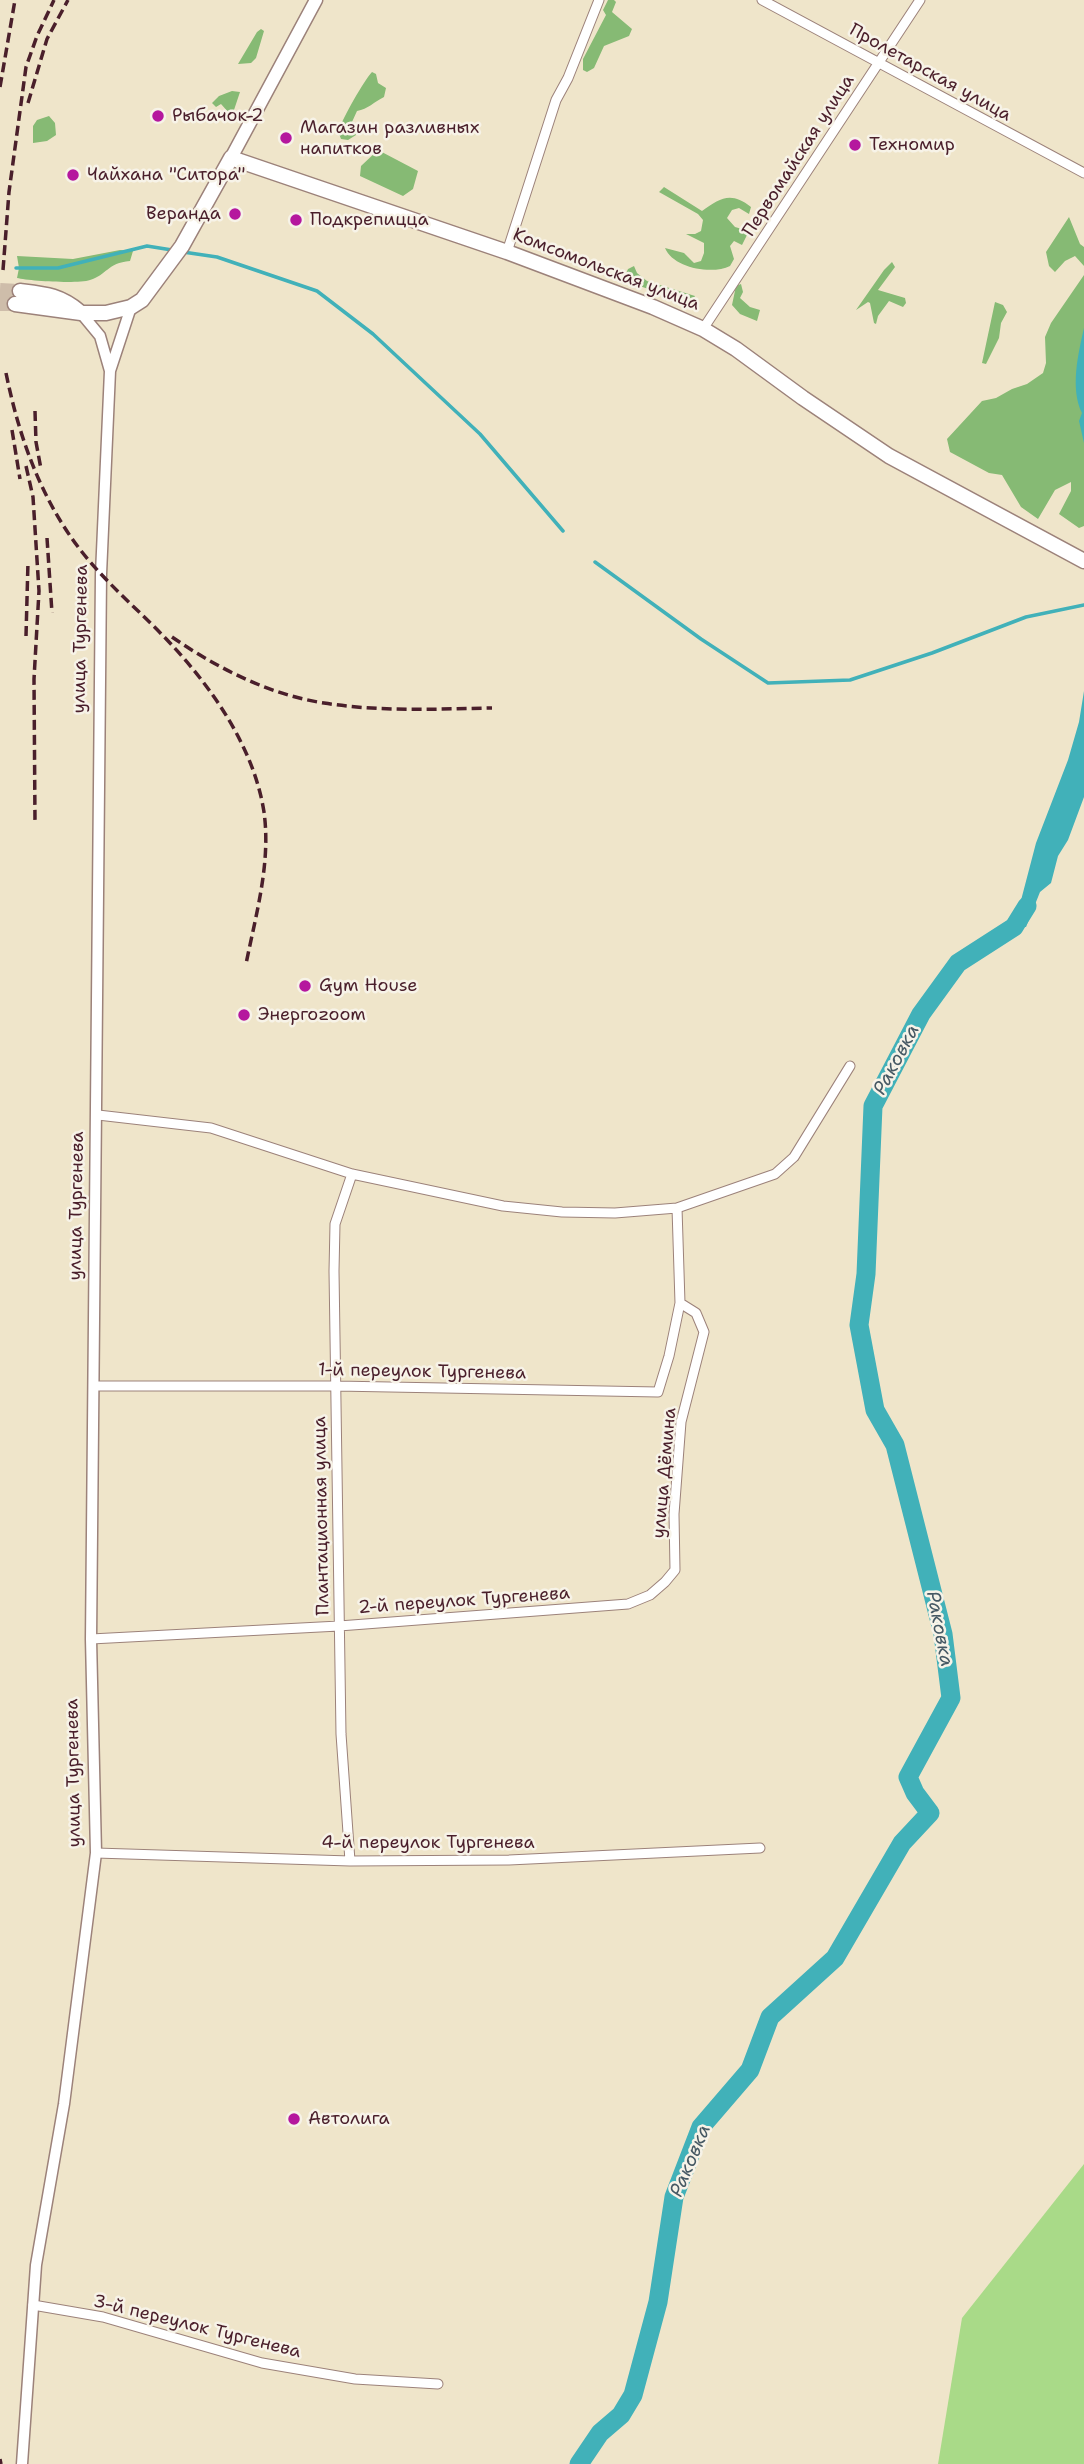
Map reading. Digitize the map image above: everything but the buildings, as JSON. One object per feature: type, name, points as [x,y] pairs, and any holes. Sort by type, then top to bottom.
[{"type":"main road","points":[[17,297],[81,313],[106,313],[131,307],[150,293],[182,246],[316,0]]},
{"type":"main road","name":"Комсомольская улица","points":[[231,158],[507,252],[653,307],[703,329],[889,456],[1084,561]]},
{"type":"street","points":[[507,252],[556,100],[568,78],[599,0]]},
{"type":"street","name":"Пролетарская улица","points":[[762,0],[1084,173]]},
{"type":"street","name":"Первомайская улица","points":[[703,329],[920,0]]},
{"type":"street","name":"улица Тургенева","points":[[22,2464],[36,2265],[64,2104],[96,1853],[91,1639],[98,1115],[99,643],[110,371],[131,307]]},
{"type":"street","points":[[81,313],[100,336],[110,371]]},
{"type":"street","points":[[98,1115],[211,1128],[352,1174],[503,1206],[615,1213],[677,1208],[775,1174],[794,1157],[850,1066]]},
{"type":"street","name":"Плантационная улица","points":[[350,1861],[341,1734],[334,1270],[335,1224],[352,1174]]},
{"type":"street","points":[[677,1208],[680,1303]]},
{"type":"street","name":"1-й переулок Тургенева","points":[[94,1386],[336,1385],[658,1392],[680,1303]]},
{"type":"street","name":"улица Дёмина","points":[[665,1582],[675,1570],[674,1514],[681,1422],[704,1332],[696,1313],[680,1303]]},
{"type":"street","name":"2-й переулок Тургенева","points":[[91,1639],[339,1626],[628,1605],[650,1595],[665,1582]]},
{"type":"street","name":"4-й переулок Тургенева","points":[[96,1853],[350,1861],[509,1860],[761,1847]]},
{"type":"street","name":"3-й переулок Тургенева","points":[[33,2305],[103,2317],[262,2363],[355,2379],[438,2384]]},
{"type":"green space","points":[[608,0],[616,2],[612,12],[632,29],[629,36],[604,46],[594,68],[587,72],[583,70],[583,59],[606,15],[603,10]]},
{"type":"green space","points":[[261,29],[264,31],[256,58],[251,63],[238,64],[257,32]]},
{"type":"green space","points":[[372,72],[376,74],[378,83],[386,88],[384,97],[357,111],[352,122],[356,135],[348,140],[341,139],[339,133],[342,123]]},
{"type":"green space","points":[[232,91],[240,92],[234,110],[229,113],[221,104],[216,107],[212,103],[219,96]]},
{"type":"green space","points":[[49,116],[55,123],[56,135],[47,141],[33,143],[33,126],[37,120]]},
{"type":"green space","points":[[378,150],[418,171],[413,189],[403,196],[360,176],[361,166]]},
{"type":"green space","points":[[664,187],[702,211],[726,198],[737,199],[751,207],[749,214],[739,208],[732,210],[727,218],[735,227],[749,231],[742,245],[734,241],[730,246],[734,259],[730,266],[704,270],[684,265],[669,255],[665,248],[684,253],[694,263],[701,261],[704,243],[686,234],[701,231],[703,220],[698,214],[659,192]]},
{"type":"green space","points":[[1069,217],[1080,244],[1084,247],[1084,266],[1075,256],[1065,261],[1055,272],[1049,266],[1046,252]]},
{"type":"green space","points":[[120,250],[133,251],[130,261],[116,264],[90,280],[54,282],[17,278],[17,256],[73,259]]},
{"type":"green space","points":[[892,262],[895,267],[878,290],[905,298],[906,303],[903,307],[889,301],[878,316],[876,324],[870,303],[856,310]]},
{"type":"green space","points":[[634,266],[637,273],[647,281],[695,296],[692,301],[639,285],[625,276],[628,269]]},
{"type":"green space","points":[[1084,275],[1084,526],[1079,528],[1059,514],[1071,491],[1071,482],[1055,490],[1038,519],[1021,507],[1002,475],[989,473],[950,452],[947,439],[982,401],[996,398],[1027,384],[1043,373],[1046,363],[1045,337],[1051,323]]},
{"type":"green space","points":[[741,284],[743,292],[740,298],[750,307],[760,310],[757,321],[740,314],[732,305],[736,286]]},
{"type":"green space","points":[[995,302],[1003,305],[1007,312],[1001,323],[999,338],[986,364],[982,363]]},
{"type":"green space","points":[[1084,2164],[1084,2464],[938,2464],[962,2318]]},
{"type":"water","points":[[1084,328],[1084,443],[1076,382]]},
{"type":"water","points":[[1084,691],[1084,797],[1068,840],[1058,856],[1051,883],[1040,892],[1026,927],[1014,927],[1036,843],[1068,760],[1079,722]]},
{"type":"waterway","points":[[16,268],[58,268],[147,246],[172,250]]},
{"type":"waterway","points":[[183,252],[217,257],[317,291],[373,334],[480,434],[563,531]]},
{"type":"waterway","points":[[595,562],[701,639],[768,683],[850,680],[932,653],[1026,617],[1084,605]]},
{"type":"waterway","name":"Раковка","points":[[579,2464],[600,2433],[621,2415],[633,2395],[658,2302],[674,2197],[701,2127],[750,2070],[770,2017],[835,1958],[902,1843],[930,1813],[915,1793],[908,1777],[951,1698],[943,1634],[895,1445],[875,1410],[859,1325],[866,1274],[873,1106],[921,1014],[958,963],[1014,927],[1027,906]]},
{"type":"tunnel","points":[[0,290],[20,291]]},
{"type":"tunnel","points":[[0,304],[15,304]]},
{"type":"railway","points":[[0,87],[15,0]]},
{"type":"railway","points":[[3,270],[9,192],[26,67],[54,0]]},
{"type":"railway","points":[[28,103],[47,39],[68,0]]},
{"type":"railway","points":[[6,373],[25,444],[43,489],[67,532],[92,564],[186,661],[216,700],[251,765],[264,812],[266,850],[246,964]]},
{"type":"railway","points":[[35,411],[36,442],[41,469]]},
{"type":"railway","points":[[12,430],[20,479]]},
{"type":"railway","points":[[26,466],[33,497],[39,591],[34,679],[35,822]]},
{"type":"railway","points":[[47,538],[52,613]]},
{"type":"railway","points":[[26,636],[28,562]]},
{"type":"railway","points":[[172,637],[245,679],[304,699],[387,709],[492,708]]},
{"type":"railway","points":[[0,2459],[1,2464]]},
{"type":"place","name":"Рыбачок-2","points":[[158,116]]},
{"type":"place","name":"Магазин разливных напитков","points":[[286,138]]},
{"type":"place","name":"Техномир","points":[[855,145]]},
{"type":"place","name":"Чайхана \"Ситора\"","points":[[73,175]]},
{"type":"place","name":"Веранда","points":[[235,214]]},
{"type":"place","name":"Подкрепицца","points":[[296,220]]},
{"type":"place","name":"Gym House","points":[[305,986]]},
{"type":"place","name":"Энергоzoom","points":[[244,1015]]},
{"type":"place","name":"Автолига","points":[[294,2119]]}]
